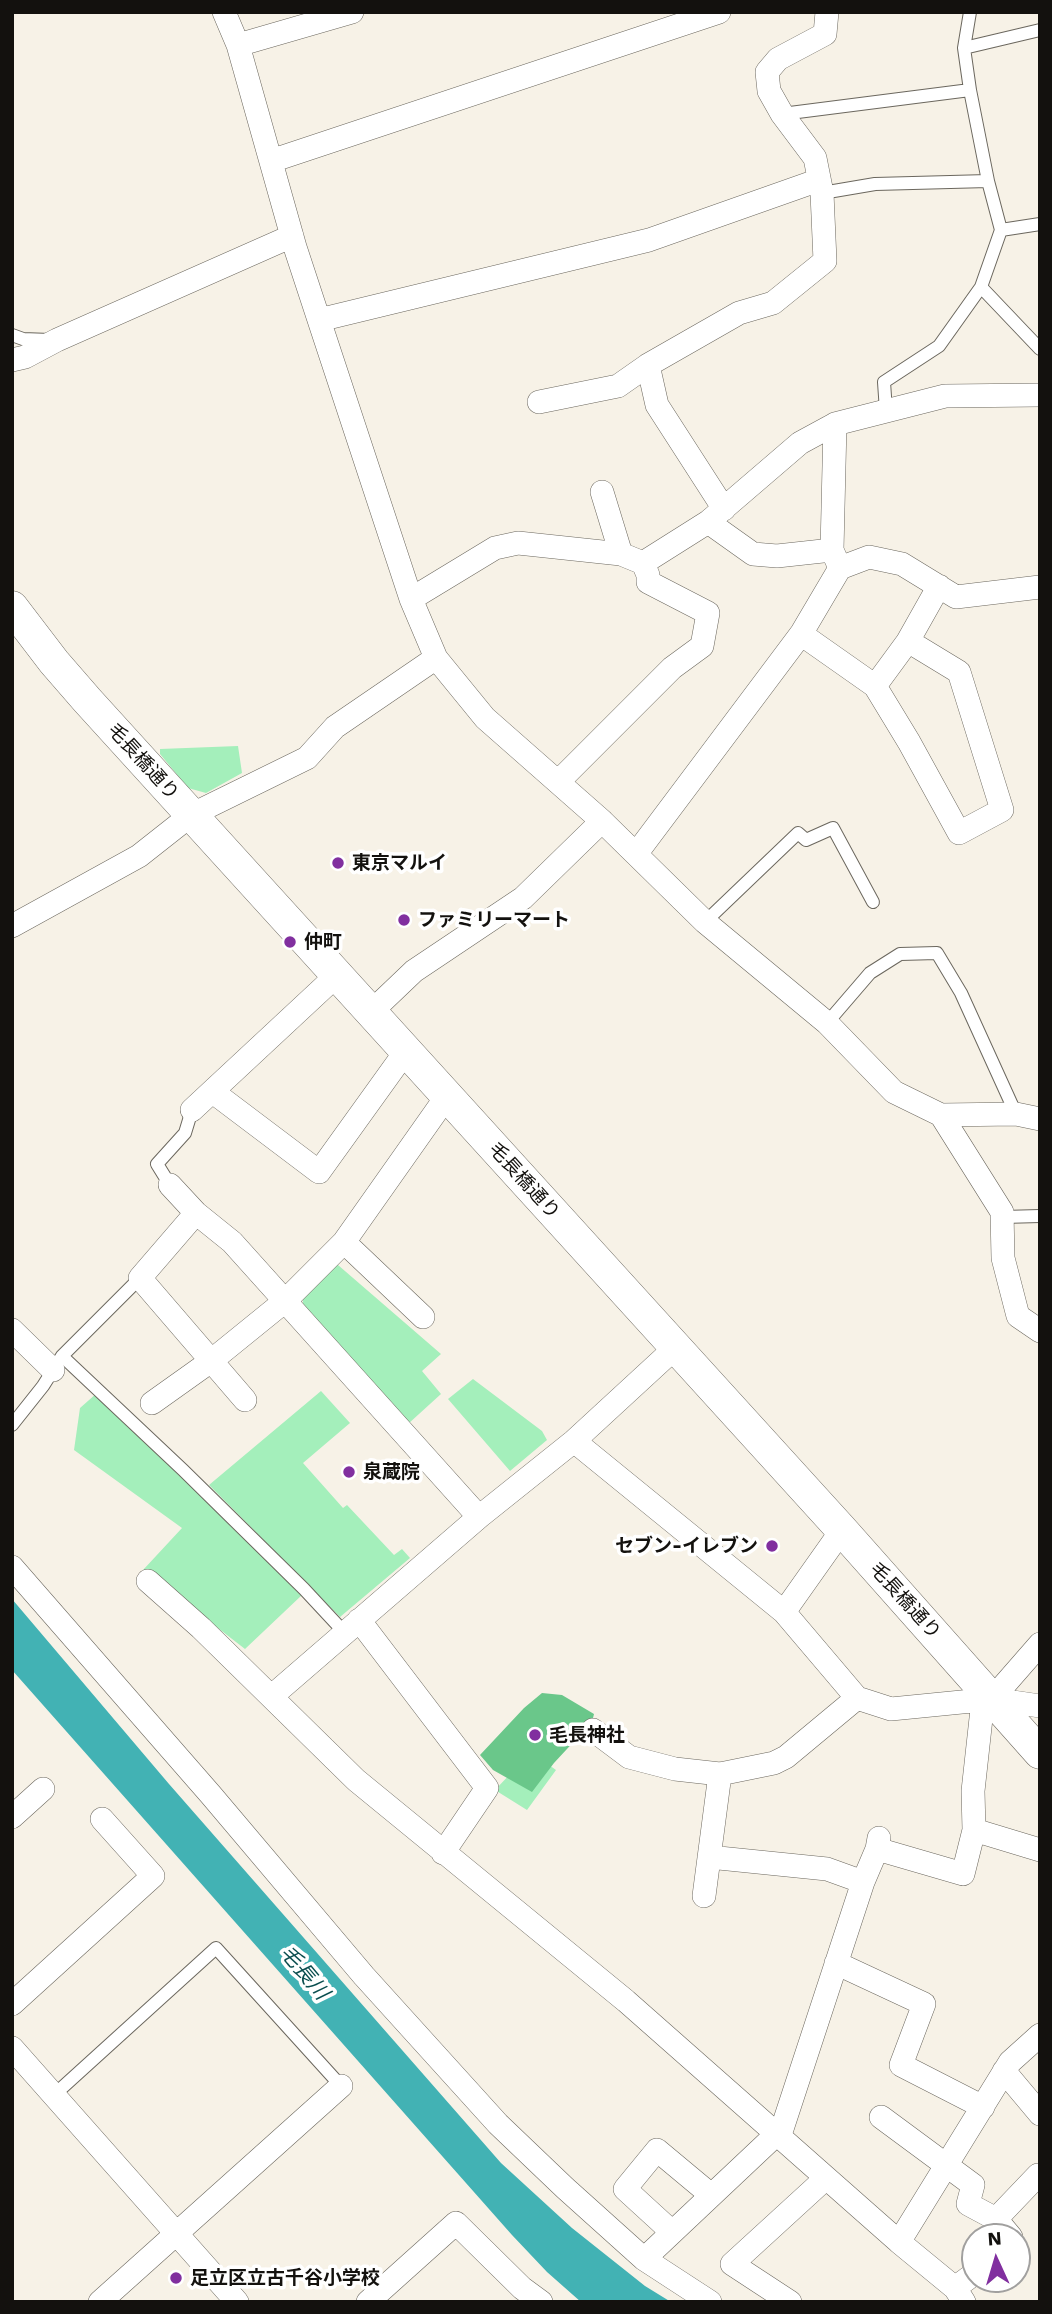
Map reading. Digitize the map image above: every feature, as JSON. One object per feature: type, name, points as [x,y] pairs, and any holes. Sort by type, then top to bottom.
[{"type":"street","points":[[224,12],[238,45],[292,236],[319,320],[411,598],[436,658],[485,718],[602,821],[705,922],[827,1023],[894,1092],[941,1115],[1016,1114],[1040,1119]]},
{"type":"street","points":[[238,45],[352,12]]},
{"type":"street","points":[[271,161],[719,12]]},
{"type":"street","points":[[539,402],[618,386],[648,365],[739,313],[773,303],[825,261],[821,186],[815,158],[782,114],[769,91],[767,72],[778,59],[825,34],[827,12]]},
{"type":"street","points":[[319,320],[649,240],[821,186]]},
{"type":"street","points":[[12,360],[25,357],[57,340],[292,236]]},
{"type":"street","points":[[648,365],[657,405],[716,516],[753,554],[836,559],[869,557],[902,565],[956,597],[1040,587]]},
{"type":"street","points":[[643,563],[716,516],[800,443],[835,424],[945,397],[1040,395]]},
{"type":"street","points":[[636,854],[801,634],[836,559],[835,424]]},
{"type":"street","points":[[602,492],[621,554]]},
{"type":"street","points":[[411,598],[495,548],[518,543],[621,554],[643,563],[648,582],[708,613],[702,646],[672,668],[558,782]]},
{"type":"street","points":[[875,686],[908,641],[939,586]]},
{"type":"street","name":"毛長橋通り","points":[[17,622],[842,1530],[987,1699],[1040,1753]]},
{"type":"street","points":[[801,634],[875,686],[959,833],[1002,810],[959,672],[908,641]]},
{"type":"street","points":[[12,926],[139,856],[191,815],[307,758],[335,727],[436,658]]},
{"type":"street","points":[[371,1012],[414,971],[523,898],[602,821]]},
{"type":"street","points":[[192,1110],[337,975]]},
{"type":"street","points":[[213,1092],[319,1172],[406,1051]]},
{"type":"street","points":[[152,1402],[211,1361],[285,1301],[344,1242],[447,1096]]},
{"type":"street","points":[[941,1115],[1002,1212],[1003,1258],[1018,1316],[1040,1331]]},
{"type":"street","points":[[170,1185],[196,1213],[232,1242],[479,1517]]},
{"type":"street","points":[[196,1213],[139,1279],[245,1400]]},
{"type":"street","points":[[344,1242],[423,1317]]},
{"type":"street","points":[[12,1330],[57,1363]]},
{"type":"street","points":[[272,1696],[479,1517],[574,1441],[675,1348]]},
{"type":"street","points":[[574,1441],[784,1612],[858,1698],[891,1709],[987,1699],[1040,1706]]},
{"type":"street","points":[[784,1612],[842,1530]]},
{"type":"street","points":[[12,1567],[211,1795],[364,1976],[489,2114],[565,2188],[644,2259],[710,2302]]},
{"type":"street","points":[[148,1581],[201,1628],[356,1780],[626,2001],[960,2295]]},
{"type":"street","points":[[352,1626],[487,1788],[443,1853]]},
{"type":"street","points":[[644,2259],[782,2129],[878,1843],[963,1874],[974,1830],[974,1791],[987,1699],[1040,1644]]},
{"type":"street","points":[[593,1730],[629,1757],[675,1769],[720,1774],[775,1763],[786,1757],[858,1698]]},
{"type":"street","points":[[704,1896],[720,1774]]},
{"type":"street","points":[[12,1818],[43,1789]]},
{"type":"street","points":[[12,2004],[153,1876],[102,1819]]},
{"type":"street","points":[[974,1830],[1040,1850]]},
{"type":"street","points":[[709,1857],[827,1869],[863,1882]]},
{"type":"street","points":[[836,1963],[925,2004],[901,2065],[983,2106]]},
{"type":"street","points":[[899,2242],[1010,2062],[1040,2035]]},
{"type":"street","points":[[12,2048],[237,2302]]},
{"type":"street","points":[[1004,2071],[1040,2114]]},
{"type":"street","points":[[100,2302],[341,2086]]},
{"type":"street","points":[[881,2118],[973,2185],[968,2204],[1000,2223]]},
{"type":"street","points":[[672,2232],[625,2189],[657,2150],[711,2196]]},
{"type":"street","points":[[996,2219],[1038,2175]]},
{"type":"street","points":[[790,2302],[732,2264],[826,2178]]},
{"type":"street","points":[[368,2302],[456,2223],[522,2288],[541,2302]]},
{"type":"lane","points":[[886,411],[884,382],[939,346],[981,286],[1001,230],[988,181],[964,48],[970,12]]},
{"type":"lane","points":[[964,48],[1040,30]]},
{"type":"lane","points":[[782,114],[970,90]]},
{"type":"lane","points":[[821,186],[988,181]]},
{"type":"lane","points":[[1001,230],[1040,225]]},
{"type":"lane","points":[[981,286],[1040,349]]},
{"type":"lane","points":[[12,335],[23,339],[57,340]]},
{"type":"lane","points":[[705,922],[798,833],[806,840],[833,828],[873,902]]},
{"type":"lane","points":[[827,1023],[870,973],[901,954],[937,953],[961,993],[1016,1114]]},
{"type":"lane","points":[[170,1185],[157,1164],[185,1133],[192,1110]]},
{"type":"lane","points":[[1003,1217],[1040,1216]]},
{"type":"lane","points":[[12,1425],[57,1363],[139,1279]]},
{"type":"lane","points":[[57,1363],[183,1470],[304,1589],[352,1626]]},
{"type":"lane","points":[[54,2095],[216,1948],[341,2086]]},
{"type":"green space","points":[[238,746],[242,773],[206,793],[188,788],[160,754],[160,749]]},
{"type":"green space","points":[[331,1265],[338,1265],[441,1354],[422,1371],[441,1394],[408,1424],[303,1308],[303,1299]]},
{"type":"green space","points":[[473,1379],[542,1431],[547,1440],[510,1471],[448,1399]]},
{"type":"green space","points":[[321,1391],[350,1423],[303,1463],[343,1508],[347,1505],[394,1555],[402,1549],[410,1558],[340,1617],[209,1485]]},
{"type":"green space","points":[[97,1393],[302,1595],[245,1649],[143,1570],[182,1528],[74,1450],[80,1408]]},
{"type":"green space","points":[[542,1693],[562,1695],[594,1714],[592,1722],[554,1763],[532,1792],[493,1770],[480,1755],[524,1708]]},
{"type":"green space","points":[[531,1752],[556,1770],[527,1810],[495,1790]]},
{"type":"water","name":"毛長川","points":[[12,1599],[169,1784],[501,2163],[572,2228],[645,2286],[671,2302],[581,2302],[547,2272],[512,2235],[12,1670]]},
{"type":"place","name":"東京マルイ","points":[[338,863]]},
{"type":"place","name":"ファミリーマート","points":[[404,920]]},
{"type":"place","name":"仲町","points":[[290,942]]},
{"type":"place","name":"泉蔵院","points":[[349,1472]]},
{"type":"place","name":"セブン-イレブン","points":[[772,1546]]},
{"type":"place","name":"毛長神社","points":[[535,1735]]},
{"type":"place","name":"足立区立古千谷小学校","points":[[176,2278]]}]
